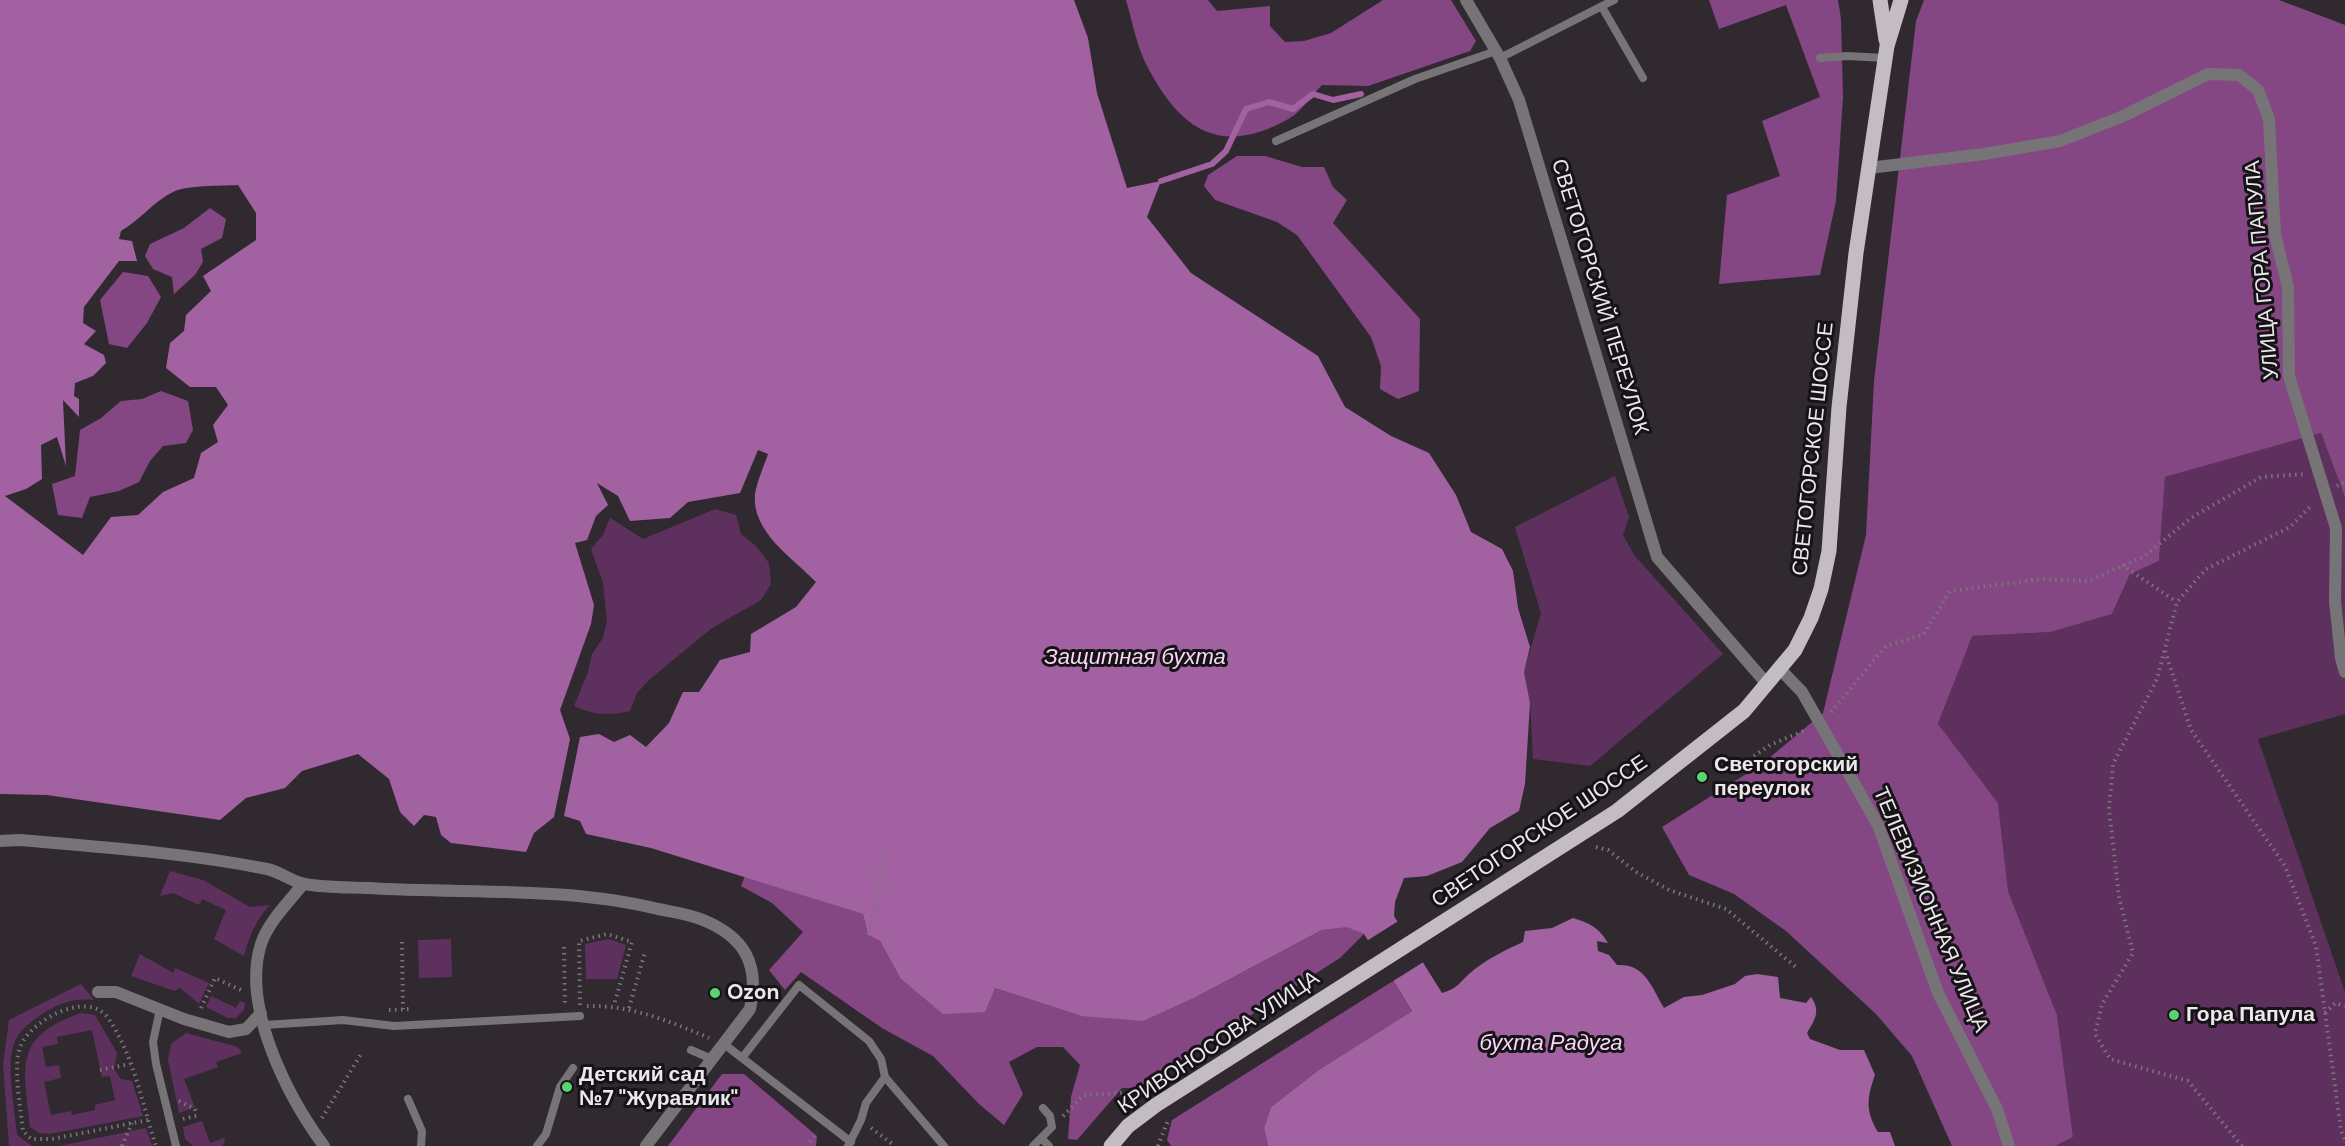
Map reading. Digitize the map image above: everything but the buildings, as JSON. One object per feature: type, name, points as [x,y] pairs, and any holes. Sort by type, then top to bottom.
[{"type":"main road","name":"СВЕТОГОРСКОЕ ШОССЕ","points":[[1880,0],[1886,52]]},
{"type":"main road","name":"СВЕТОГОРСКОЕ ШОССЕ","points":[[1353,979],[1617,811],[1736,717],[1795,650],[1811,618],[1821,589],[1829,551],[1839,407],[1856,253],[1886,52],[1901,0]]},
{"type":"main road","name":"КРИВОНОСОВА УЛИЦА","points":[[1111,1146],[1128,1126],[1156,1105],[1353,979]]},
{"type":"street","name":"СВЕТОГОРСКИЙ ПЕРЕУЛОК","points":[[1466,0],[1498,55],[1519,100],[1657,557],[1767,684]]},
{"type":"street","name":"УЛИЦА ГОРА ПАПУЛА","points":[[1869,168],[1984,154],[2060,141],[2121,117],[2208,74],[2239,75],[2258,90],[2269,119],[2275,235],[2288,287],[2289,376],[2336,528],[2335,601],[2341,658],[2345,672]]},
{"type":"street","name":"ТЕЛЕВИЗИОННАЯ УЛИЦА","points":[[1779,669],[1802,692],[1878,825],[1938,993],[1997,1109],[2009,1146]]},
{"type":"street","points":[[0,841],[19,840],[136,850],[270,870],[303,884],[445,893],[576,896],[635,903],[702,920],[724,932],[743,948],[753,971],[754,991],[750,1009],[646,1146]]},
{"type":"street","points":[[303,884],[274,920],[261,942],[256,963],[262,1019],[290,1092],[324,1146]]},
{"type":"street","points":[[98,992],[116,992],[230,1032],[246,1029],[262,1019]]},
{"type":"lane","points":[[1276,141],[1415,79],[1498,55],[1614,0]]},
{"type":"lane","points":[[1602,7],[1643,78]]},
{"type":"lane","points":[[1820,58],[1886,52]]},
{"type":"lane","points":[[742,1058],[799,985],[869,1041],[881,1059],[885,1077],[944,1146]]},
{"type":"lane","points":[[160,1009],[153,1042],[176,1146]]},
{"type":"lane","points":[[262,1019],[343,1020],[394,1026],[580,1016]]},
{"type":"lane","points":[[724,1044],[849,1144],[861,1120],[866,1103],[885,1077]]},
{"type":"lane","points":[[692,1050],[712,1059]]},
{"type":"lane","points":[[537,1146],[546,1134],[560,1087],[573,1068]]},
{"type":"lane","points":[[408,1099],[422,1131],[421,1146]]},
{"type":"lane","points":[[1033,1146],[1052,1127],[1050,1116],[1043,1108]]},
{"type":"lane","points":[[1041,1138],[1049,1146]]},
{"type":"path","points":[[1886,646],[1924,634],[1950,591],[2041,579],[2088,581],[2122,564],[2143,557],[2191,518],[2261,477],[2320,473]]},
{"type":"path","points":[[2242,1146],[2188,1081],[2110,1059],[2095,1034],[2102,1004],[2133,953],[2119,897],[2109,809],[2113,764],[2157,679],[2177,602],[2206,569],[2290,527],[2325,492]]},
{"type":"path","points":[[2122,564],[2177,602]]},
{"type":"path","points":[[2165,650],[2191,730],[2285,866],[2316,945],[2345,1140]]},
{"type":"path","points":[[1596,847],[1608,850],[1636,872],[1669,890],[1726,909],[1797,968]]},
{"type":"path","points":[[868,935],[887,848]]},
{"type":"path","points":[[580,1006],[579,941],[607,934],[632,942],[614,1005]]},
{"type":"path","points":[[402,942],[403,1009]]},
{"type":"path","points":[[564,946],[565,1006]]},
{"type":"path","points":[[629,1008],[645,951]]},
{"type":"path","points":[[200,1010],[215,978],[259,998]]},
{"type":"path","points":[[2325,1013],[2335,1003],[2345,1006]]},
{"type":"path","points":[[148,1120],[52,1139],[31,1139],[23,1131],[18,1061],[21,1044],[41,1024],[63,1010],[81,1006],[97,1008],[107,1018],[130,1064],[148,1120],[156,1146]]},
{"type":"path","points":[[635,1009],[697,1033]]},
{"type":"path","points":[[312,1129],[327,1112],[361,1054]]},
{"type":"path","points":[[100,1070],[130,1064]]},
{"type":"path","points":[[1052,1127],[1083,1095],[1136,1092],[1143,1087]]},
{"type":"path","points":[[174,1098],[195,1109],[198,1115],[178,1121]]},
{"type":"path","points":[[1158,1146],[1169,1118]]},
{"type":"path","points":[[861,1120],[895,1146]]},
{"type":"path","points":[[122,1146],[132,1123]]},
{"type":"path","points":[[810,1142],[819,1129]]},
{"type":"shaded area","points":[[1126,0],[1208,0],[1217,11],[1270,6],[1270,26],[1285,42],[1304,41],[1331,33],[1383,0],[1451,0],[1476,41],[1470,51],[1368,86],[1322,85],[1290,118],[1265,130],[1242,136],[1222,136],[1203,130],[1187,120],[1158,85],[1142,55]]},
{"type":"shaded area","points":[[1709,0],[1838,0],[1841,19],[1843,97],[1836,201],[1820,275],[1719,284],[1727,195],[1780,176],[1762,121],[1820,97],[1786,5],[1719,29]]},
{"type":"shaded area","points":[[1924,0],[2279,0],[2345,25],[2345,497],[2321,433],[2165,477],[2159,561],[2130,574],[2112,614],[2051,632],[1972,636],[1938,724],[1998,803],[2008,891],[2057,1015],[2073,1137],[2055,1146],[1952,1146],[1912,1056],[1876,1014],[1786,931],[1734,894],[1689,875],[1662,827],[1762,764],[1823,713],[1866,535],[1874,381],[1916,21]]},
{"type":"shaded area","points":[[1237,156],[1265,156],[1302,167],[1324,167],[1333,187],[1347,200],[1333,223],[1420,319],[1419,391],[1398,399],[1380,389],[1381,366],[1371,337],[1297,235],[1277,222],[1215,200],[1204,186],[1208,175]]},
{"type":"shaded area","points":[[210,208],[226,219],[222,238],[201,249],[203,262],[195,275],[174,294],[172,277],[153,269],[145,256],[150,244],[184,228]]},
{"type":"shaded area","points":[[123,272],[148,276],[161,297],[147,323],[127,348],[109,344],[100,300]]},
{"type":"shaded area","points":[[161,391],[188,401],[193,430],[186,443],[163,446],[150,461],[139,482],[119,491],[90,497],[82,518],[58,515],[52,484],[75,476],[80,430],[101,418],[121,401],[142,399]]},
{"type":"shaded area","points":[[2321,433],[2345,497],[2345,714],[2258,739],[2345,992],[2345,1146],[2055,1146],[2073,1137],[2057,1015],[2008,891],[1998,803],[1938,725],[1971,636],[2051,632],[2112,614],[2130,574],[2159,561],[2165,477]]},
{"type":"shaded area","points":[[1615,476],[1629,517],[1623,535],[1634,555],[1723,654],[1590,766],[1533,759],[1530,703],[1524,672],[1541,613],[1515,527]]},
{"type":"shaded area","points":[[715,509],[736,515],[741,534],[756,546],[769,563],[771,584],[761,600],[712,628],[650,679],[637,693],[630,711],[601,714],[574,706],[588,672],[592,654],[603,638],[607,620],[603,583],[591,549],[603,535],[610,518],[643,539]]},
{"type":"shaded area","points":[[170,871],[203,880],[250,907],[270,905],[254,929],[244,956],[214,939],[226,910],[202,899],[199,905],[173,893],[160,896]]},
{"type":"shaded area","points":[[745,876],[863,914],[868,935],[880,941],[900,978],[995,988],[1081,1016],[1198,996],[1322,930],[1347,926],[1364,934],[1340,958],[1137,1088],[1122,1088],[1077,1140],[1068,1139],[1071,1097],[1080,1065],[1063,1047],[1037,1047],[1009,1062],[1023,1094],[1004,1125],[979,1104],[933,1056],[882,1028],[801,972],[785,990],[769,970],[803,932],[772,903],[741,886]]},
{"type":"shaded area","points":[[451,939],[452,977],[419,978],[418,940]]},
{"type":"shaded area","points":[[608,939],[626,945],[617,979],[586,979],[585,944]]},
{"type":"shaded area","points":[[140,954],[173,973],[175,968],[209,983],[199,1004],[180,988],[175,991],[131,976]]},
{"type":"shaded area","points":[[1393,981],[1412,1011],[1320,1069],[1271,1107],[1264,1128],[1268,1146],[1171,1146],[1167,1140],[1172,1120]]},
{"type":"shaded area","points":[[81,984],[94,1000],[75,1000],[45,1012],[20,1032],[15,1041],[12,1050],[11,1074],[17,1135],[32,1146],[9,1146],[3,1065],[9,1020]]},
{"type":"shaded area","points":[[211,996],[236,1008],[240,1001],[245,1003],[244,1010],[236,1018],[228,1018],[206,1007]]},
{"type":"shaded area","points":[[81,1013],[95,1015],[117,1053],[114,1069],[121,1079],[132,1081],[143,1116],[50,1134],[39,1133],[30,1127],[25,1071],[27,1056],[43,1032]],"holes":[[[92,1030],[102,1077],[110,1076],[115,1100],[95,1105],[95,1110],[72,1115],[71,1111],[51,1115],[44,1082],[61,1078],[59,1065],[46,1067],[42,1047],[58,1044],[57,1037]]]},
{"type":"shaded area","points":[[186,1033],[238,1047],[242,1053],[216,1062],[218,1067],[184,1079],[195,1107],[179,1113],[168,1059],[171,1044]]},
{"type":"shaded area","points":[[722,1074],[744,1074],[817,1136],[816,1146],[668,1146]]},
{"type":"shaded area","points":[[202,1121],[210,1143],[224,1138],[225,1142],[222,1146],[193,1146],[185,1139],[183,1127]]},
{"type":"shaded area","points":[[146,1128],[152,1146],[59,1146]]},
{"type":"water","name":"Защитная бухта","points":[[0,0],[1074,0],[1088,38],[1097,93],[1127,188],[1161,181],[1147,217],[1191,273],[1318,356],[1345,407],[1391,436],[1429,453],[1456,495],[1471,532],[1502,549],[1513,571],[1518,608],[1530,647],[1524,672],[1530,703],[1525,784],[1519,811],[1490,828],[1462,862],[1427,876],[1404,878],[1395,902],[1394,916],[1442,993],[1454,988],[1487,960],[1523,942],[1525,931],[1552,928],[1573,918],[1594,927],[1605,938],[1608,943],[1597,941],[1598,951],[1609,955],[1617,965],[1627,965],[1641,972],[1664,1008],[1684,997],[1702,995],[1735,984],[1745,976],[1757,974],[1778,977],[1780,998],[1806,1003],[1811,997],[1814,1002],[1816,1015],[1807,1033],[1810,1039],[1840,1050],[1864,1050],[1875,1075],[1870,1090],[1869,1111],[1878,1132],[1890,1132],[1895,1146],[1268,1146],[1264,1128],[1271,1107],[1320,1069],[1412,1011],[1364,934],[1347,927],[1322,930],[1198,996],[1143,1021],[1081,1016],[995,988],[985,1012],[943,1014],[900,978],[880,941],[868,935],[863,914],[651,848],[586,834],[580,821],[564,816],[580,737],[599,734],[614,742],[630,735],[646,747],[669,723],[683,692],[699,692],[720,660],[750,652],[751,634],[796,607],[816,582],[776,544],[760,521],[755,494],[768,454],[758,450],[740,493],[688,502],[670,518],[630,521],[618,496],[597,483],[608,505],[596,516],[587,540],[575,543],[594,605],[591,624],[560,710],[570,739],[554,817],[534,833],[526,852],[451,843],[441,835],[436,817],[424,815],[414,826],[400,812],[389,779],[358,754],[302,771],[285,788],[246,798],[220,820],[47,795],[0,794]],"holes":[[[238,185],[256,213],[256,240],[203,276],[211,291],[186,315],[184,331],[170,343],[166,368],[190,387],[216,387],[228,405],[213,425],[218,442],[201,453],[194,478],[163,492],[138,515],[111,517],[83,555],[5,496],[26,489],[42,479],[41,445],[57,437],[66,466],[63,400],[79,417],[79,399],[74,396],[75,383],[93,376],[106,363],[104,355],[84,344],[96,331],[83,323],[84,307],[119,261],[137,261],[132,241],[119,239],[121,231],[166,196],[186,188]]]},
{"type":"pier","points":[[1400,920],[1425,961],[1390,983],[1365,942]]},
{"type":"waterway","points":[[1161,181],[1212,164],[1226,151],[1246,109],[1269,102],[1293,109],[1313,94],[1333,100],[1361,94]]},
{"type":"place","name":"Светогорский переулок","points":[[1702,777]]},
{"type":"place","name":"Ozon","points":[[715,993]]},
{"type":"place","name":"Гора Папула","points":[[2174,1015]]},
{"type":"place","name":"Детский сад №7 \"Журавлик\"","points":[[567,1087]]},
{"type":"water label","name":"бухта Радуга","points":[[1551,1044]]}]
